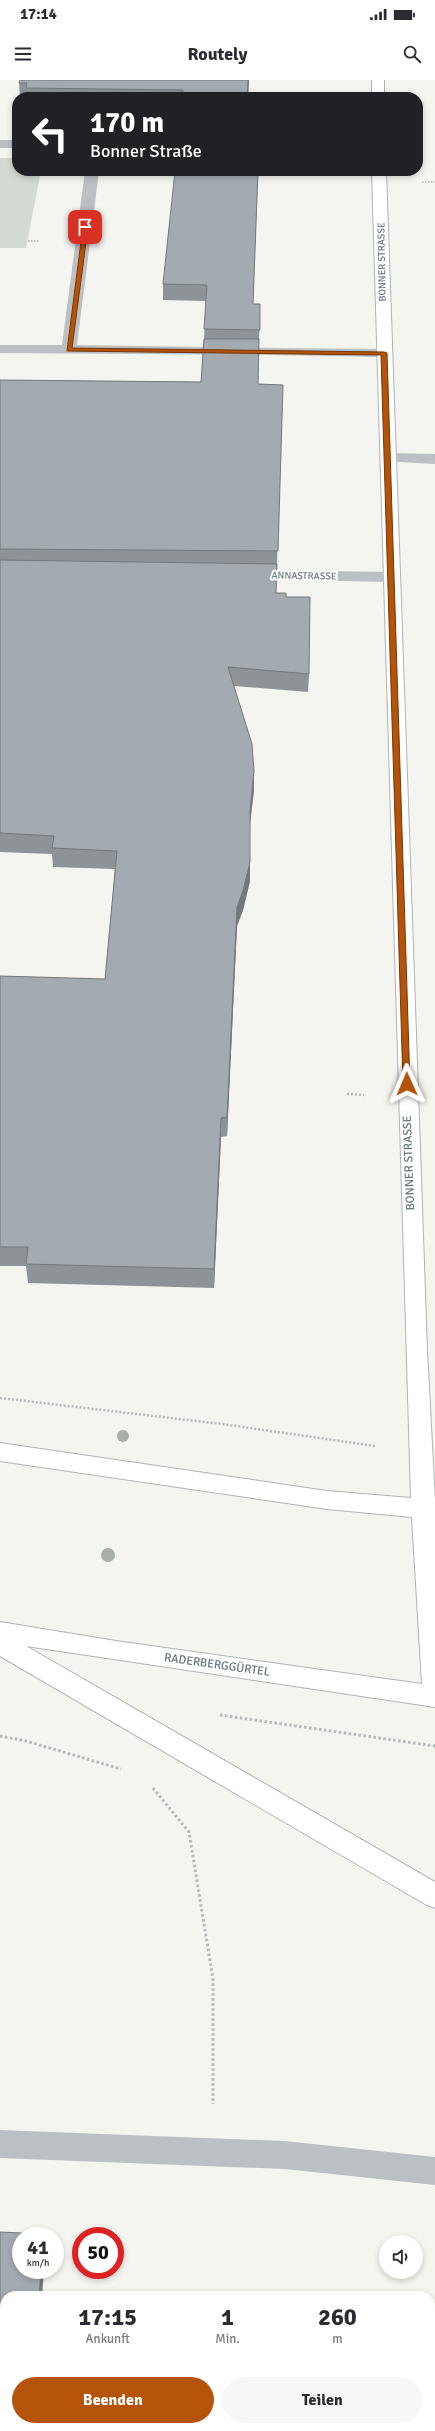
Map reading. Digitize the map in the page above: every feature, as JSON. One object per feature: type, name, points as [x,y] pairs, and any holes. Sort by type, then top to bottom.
[{"type":"main road","points":[[378,80],[378,92]]},
{"type":"main road","name":"BONNER STRASSE","points":[[379,176],[420,1452],[429,1510],[435,1684]]},
{"type":"main road","points":[[0,1452],[327,1500],[429,1510]]},
{"type":"main road","name":"RADERBERGGÜRTEL","points":[[0,1632],[116,1651],[435,1696]]},
{"type":"main road","points":[[0,1644],[435,1896]]},
{"type":"street","points":[[0,144],[12,144]]},
{"type":"street","points":[[69,350],[91,176]]},
{"type":"street","points":[[0,349],[384,353]]},
{"type":"street","points":[[388,458],[435,459]]},
{"type":"street","name":"ANNASTRASSE","points":[[232,575],[391,577]]},
{"type":"street","points":[[0,2144],[285,2155],[435,2171]]},
{"type":"path","points":[[0,1398],[222,1424],[420,1452]]},
{"type":"path","points":[[145,1776],[171,1742],[201,1713],[435,1746]]},
{"type":"path","points":[[0,1736],[26,1741],[145,1776],[189,1832],[213,1979],[214,2152]]},
{"type":"shaded area","points":[[0,158],[12,158],[12,176],[40,176],[26,248],[0,248]]},
{"type":"building","points":[[20,80],[248,80],[247,92],[26,88],[27,83],[19,83]]},
{"type":"building","points":[[174,176],[258,176],[253,304],[260,304],[260,330],[204,329],[207,285],[163,284]]},
{"type":"building","points":[[204,339],[259,339],[258,384],[283,385],[278,551],[0,549],[0,380],[201,382]]},
{"type":"building","points":[[0,560],[277,564],[276,593],[286,593],[286,597],[310,597],[309,674],[228,667],[252,744],[254,771],[250,810],[250,862],[243,891],[237,907],[227,1117],[221,1118],[214,1269],[26,1264],[28,1247],[0,1247],[0,976],[105,979],[117,851],[52,848],[54,836],[0,833]]},
{"type":"building","points":[[0,2232],[12,2233],[12,2279],[40,2279],[39,2291],[0,2291]]},
{"type":"route","points":[[85,227],[69,350],[384,353],[407,1084]]}]
